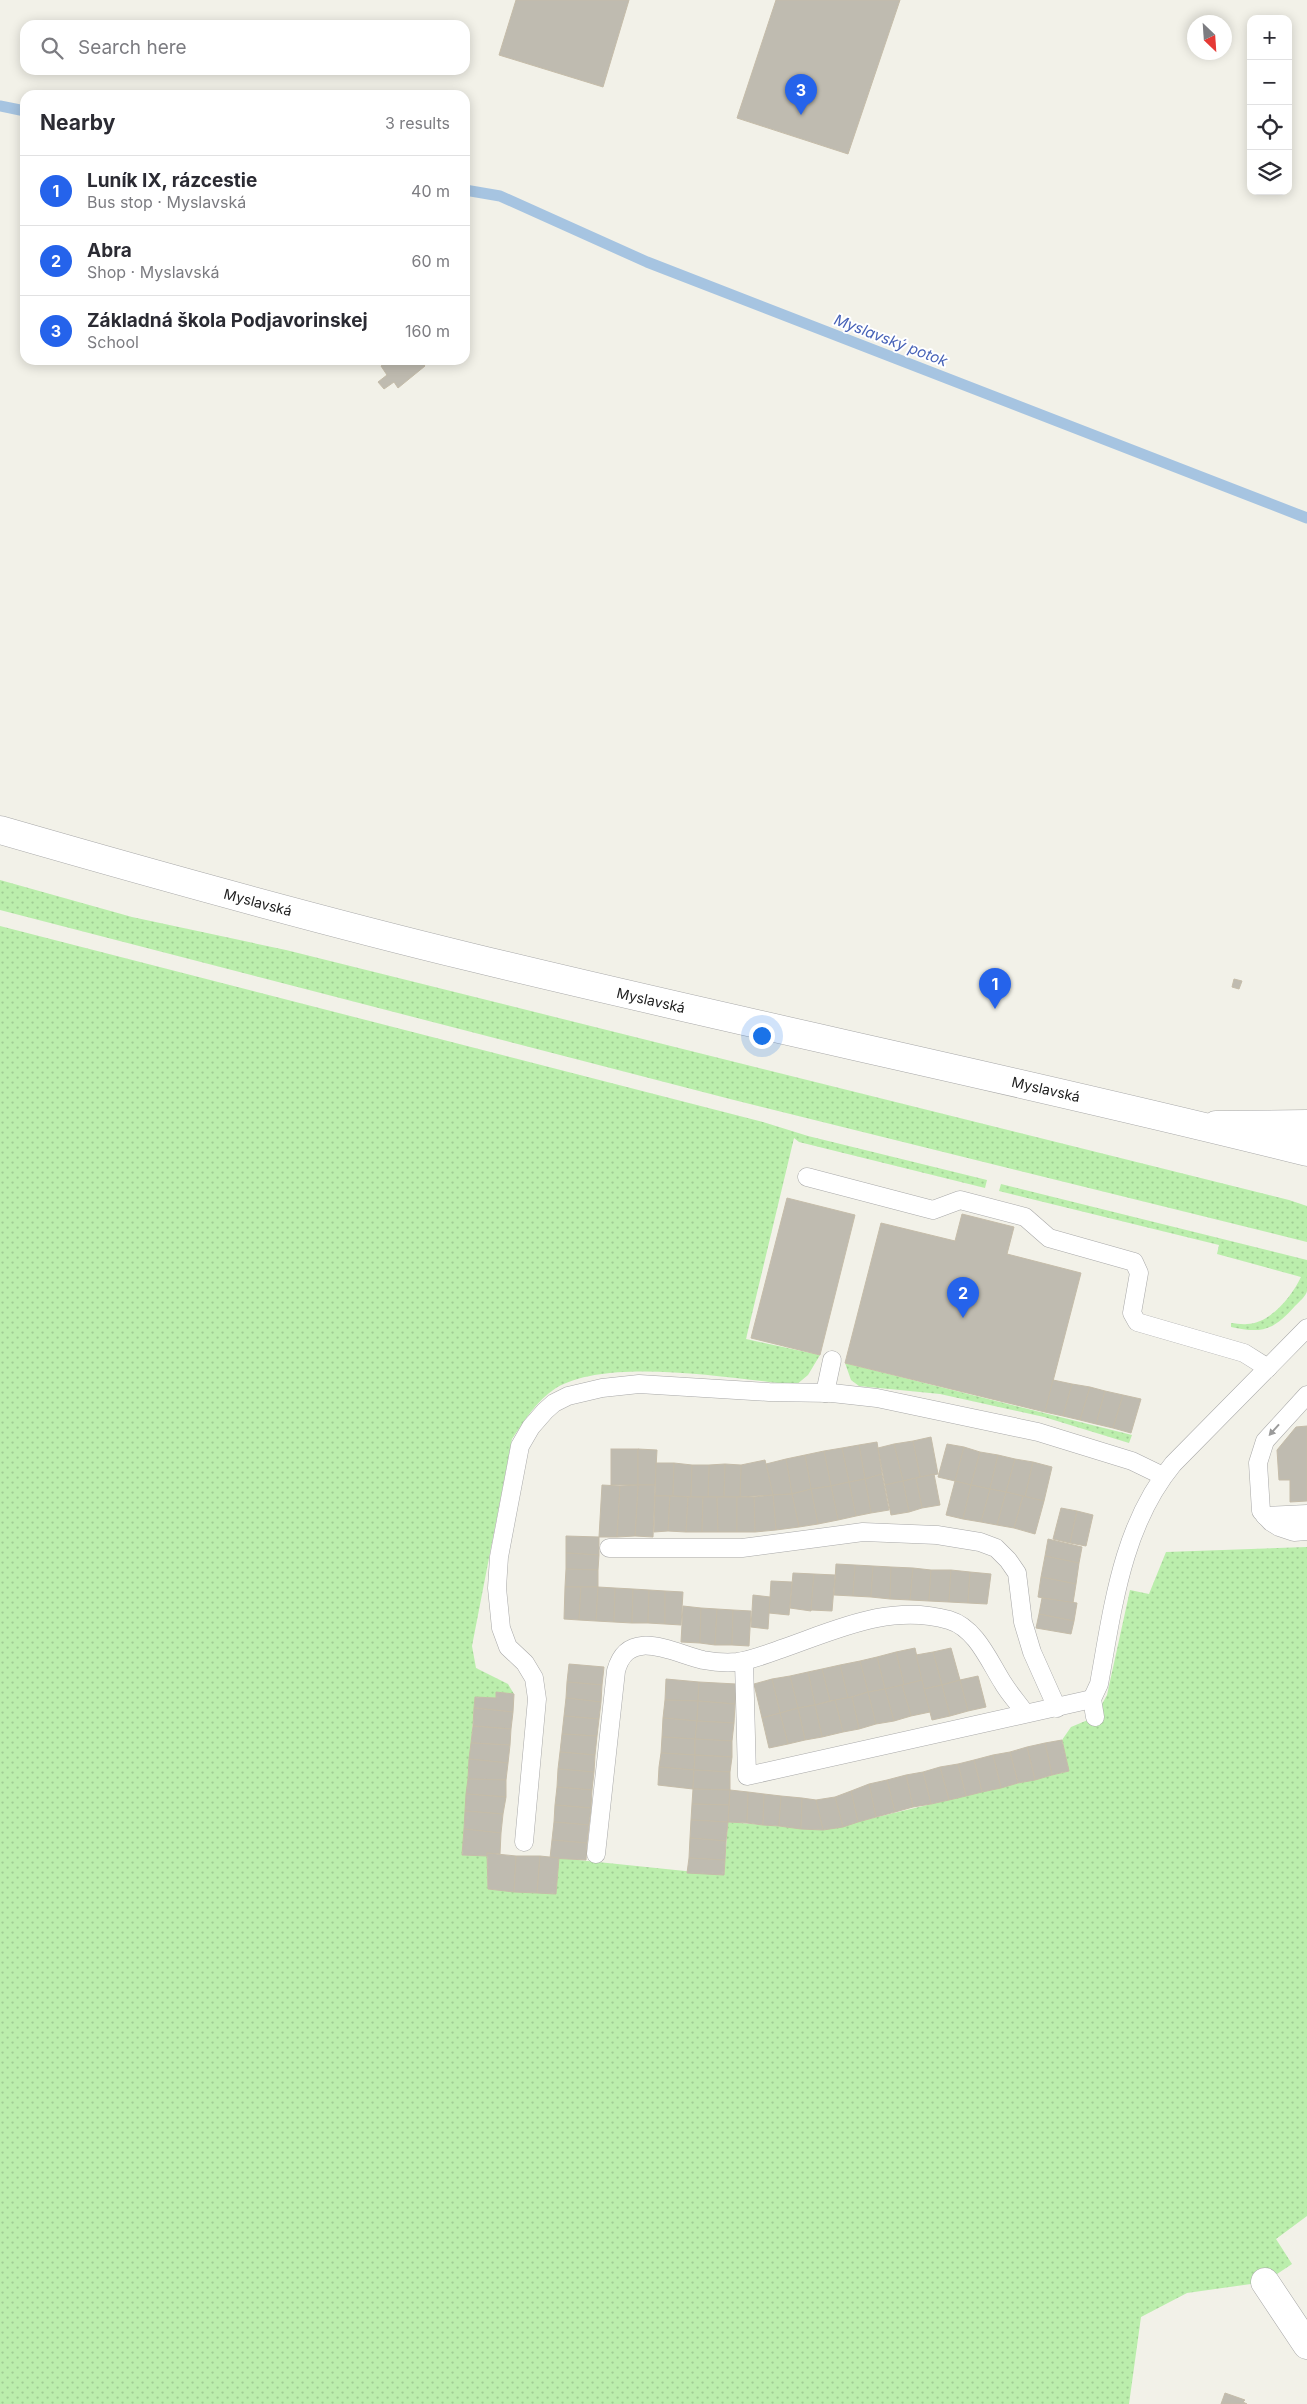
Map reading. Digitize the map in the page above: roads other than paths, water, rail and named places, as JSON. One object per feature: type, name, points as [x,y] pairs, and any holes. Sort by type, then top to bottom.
[{"type":"street","name":"Myslavská","points":[[0,830],[152,874],[469,957],[1199,1125],[1307,1152]]},
{"type":"street","points":[[1199,1125],[1307,1124]]},
{"type":"street","points":[[1265,2282],[1307,2345]]},
{"type":"lane","points":[[807,1177],[933,1210],[960,1200],[1024,1217],[1048,1238],[1134,1262],[1139,1273],[1132,1313],[1137,1322],[1244,1353],[1268,1368]]},
{"type":"lane","points":[[1095,1717],[1092,1699],[1099,1684],[1121,1568],[1136,1525],[1163,1476],[1191,1444],[1307,1328]]},
{"type":"lane","points":[[825,1393],[832,1360]]},
{"type":"lane","points":[[524,1842],[537,1698],[536,1686],[534,1678],[525,1663],[508,1646],[501,1628],[497,1588],[499,1557],[520,1446],[531,1427],[554,1403],[583,1392],[639,1384],[769,1392],[825,1393],[877,1398],[1038,1432],[1132,1461],[1163,1476]]},
{"type":"lane","points":[[1307,1395],[1270,1434],[1259,1454],[1259,1505],[1265,1516],[1284,1529],[1307,1531]]},
{"type":"lane","points":[[1265,1516],[1307,1514]]},
{"type":"lane","points":[[609,1548],[742,1548],[863,1532],[937,1535],[966,1538],[980,1542],[996,1548],[1017,1573],[1023,1622],[1032,1652],[1057,1708]]},
{"type":"lane","points":[[596,1854],[616,1671],[621,1657],[636,1646],[648,1646],[714,1662],[744,1661],[879,1616],[909,1613],[921,1615],[952,1621],[971,1634],[1025,1713]]},
{"type":"lane","points":[[744,1661],[747,1776],[1092,1699]]},
{"type":"waterway","name":"Myslavský potok","points":[[0,106],[20,110]]},
{"type":"waterway","name":"Myslavský potok","points":[[470,191],[500,196],[647,262],[1307,518]]},
{"type":"place","name":"Základná škola Podjavorinskej","points":[[801,115]]},
{"type":"place","name":"Luník IX, rázcestie","points":[[995,1009]]},
{"type":"place","name":"Abra","points":[[963,1318]]}]
